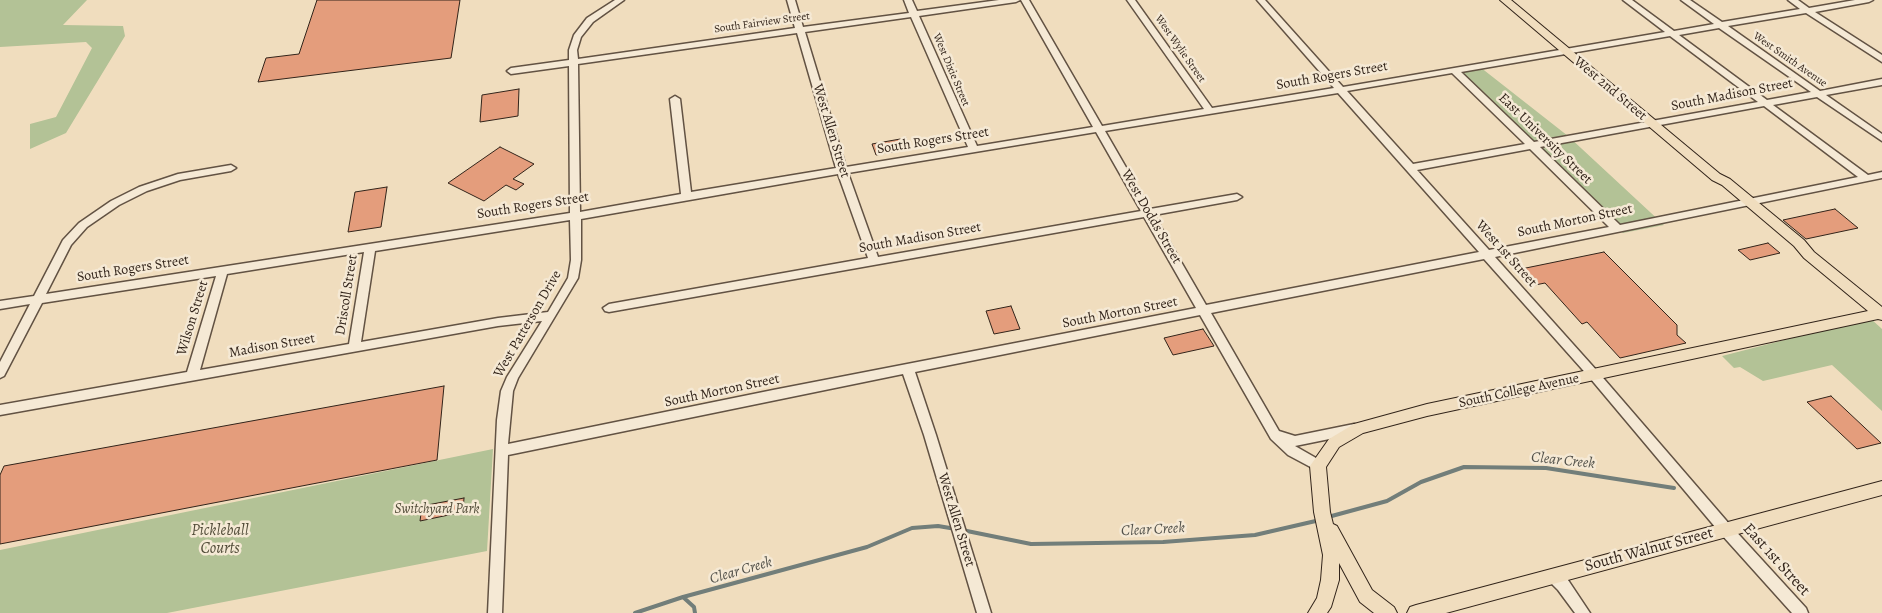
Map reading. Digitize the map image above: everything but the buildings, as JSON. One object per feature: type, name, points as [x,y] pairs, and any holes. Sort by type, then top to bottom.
[{"type":"main road","name":"West 2nd Street","points":[[1506,0],[1653,125],[1716,177],[1726,182],[1792,245],[1810,255],[1881,314]]},
{"type":"main road","name":"South College Avenue","points":[[1318,466],[1334,443],[1359,428],[1427,410],[1881,314]]},
{"type":"main road","points":[[1318,466],[1321,504],[1332,544],[1366,596],[1388,613]]},
{"type":"main road","name":"South Walnut Street","points":[[1416,613],[1882,488]]},
{"type":"main road","points":[[1317,613],[1325,601],[1330,580],[1332,544]]},
{"type":"main road","points":[[1366,596],[1372,613]]},
{"type":"street","name":"West Patterson Drive","points":[[495,613],[502,452],[507,391],[513,377],[573,278],[576,260],[573,50],[582,28],[596,14],[620,0]]},
{"type":"street","name":"West Allen Street","points":[[791,0],[842,171],[874,261]]},
{"type":"street","name":"West Dixie Street","points":[[908,0],[974,150]]},
{"type":"street","name":"South Fairview Street","points":[[511,71],[1016,0]]},
{"type":"street","name":"West Dodds Street","points":[[1025,0],[1275,435],[1292,451],[1318,466]]},
{"type":"street","name":"West Wylie Street","points":[[1131,0],[1210,112]]},
{"type":"street","name":"West 1st Street","points":[[1261,0],[1594,375],[1726,530]]},
{"type":"street","points":[[1627,0],[1866,178]]},
{"type":"street","name":"West Smith Avenue","points":[[1685,0],[1882,138]]},
{"type":"street","points":[[1792,0],[1882,59]]},
{"type":"street","name":"South Rogers Street","points":[[0,305],[576,216],[686,196],[1210,112],[1565,50],[1869,0]]},
{"type":"street","name":"East University Street","points":[[1454,70],[1617,228]]},
{"type":"street","name":"South Madison Street","points":[[1410,168],[1882,82]]},
{"type":"street","points":[[675,99],[674,110],[686,196]]},
{"type":"street","points":[[0,374],[67,243],[83,224],[115,203],[143,189],[178,177],[231,168]]},
{"type":"street","name":"South Morton Street","points":[[502,452],[773,395],[1205,312],[1882,175]]},
{"type":"street","name":"South Madison Street","points":[[609,308],[1237,197]]},
{"type":"street","name":"Driscoll Street","points":[[354,347],[370,248]]},
{"type":"street","name":"Wilson Street","points":[[192,376],[223,270]]},
{"type":"street","name":"Madison Street","points":[[0,410],[515,319],[551,316]]},
{"type":"street","name":"West Allen Street","points":[[908,370],[984,613]]},
{"type":"street","points":[[1275,435],[1295,441],[1359,428]]},
{"type":"street","name":"East 1st Street","points":[[1726,530],[1801,613]]},
{"type":"street","points":[[1553,576],[1583,613]]},
{"type":"green space","points":[[0,0],[87,0],[63,25],[123,26],[125,36],[66,133],[30,149],[30,124],[56,117],[92,48],[86,42],[0,47]]},
{"type":"green space","points":[[1480,67],[1568,136],[1664,225],[1623,233],[1455,71]]},
{"type":"green space","points":[[1870,318],[1882,329],[1882,411],[1832,365],[1763,381],[1740,367],[1734,368],[1722,356]]},
{"type":"green space","name":"Switchyard Park","points":[[493,449],[487,551],[167,613],[0,613],[0,550]]},
{"type":"waterway","name":"Clear Creek","points":[[1328,517],[1387,501],[1421,482],[1464,467],[1546,468],[1674,488]]},
{"type":"waterway","name":"Clear Creek","points":[[962,530],[1031,544],[1163,542],[1255,535],[1320,520]]},
{"type":"waterway","name":"Clear Creek","points":[[683,597],[867,547],[912,528],[938,526],[956,529]]},
{"type":"waterway","name":"Clear Creek","points":[[635,613],[683,597]]},
{"type":"waterway","points":[[683,597],[694,607],[695,613]]},
{"type":"park label","name":"Pickleball Courts","points":[[220,540]]}]
